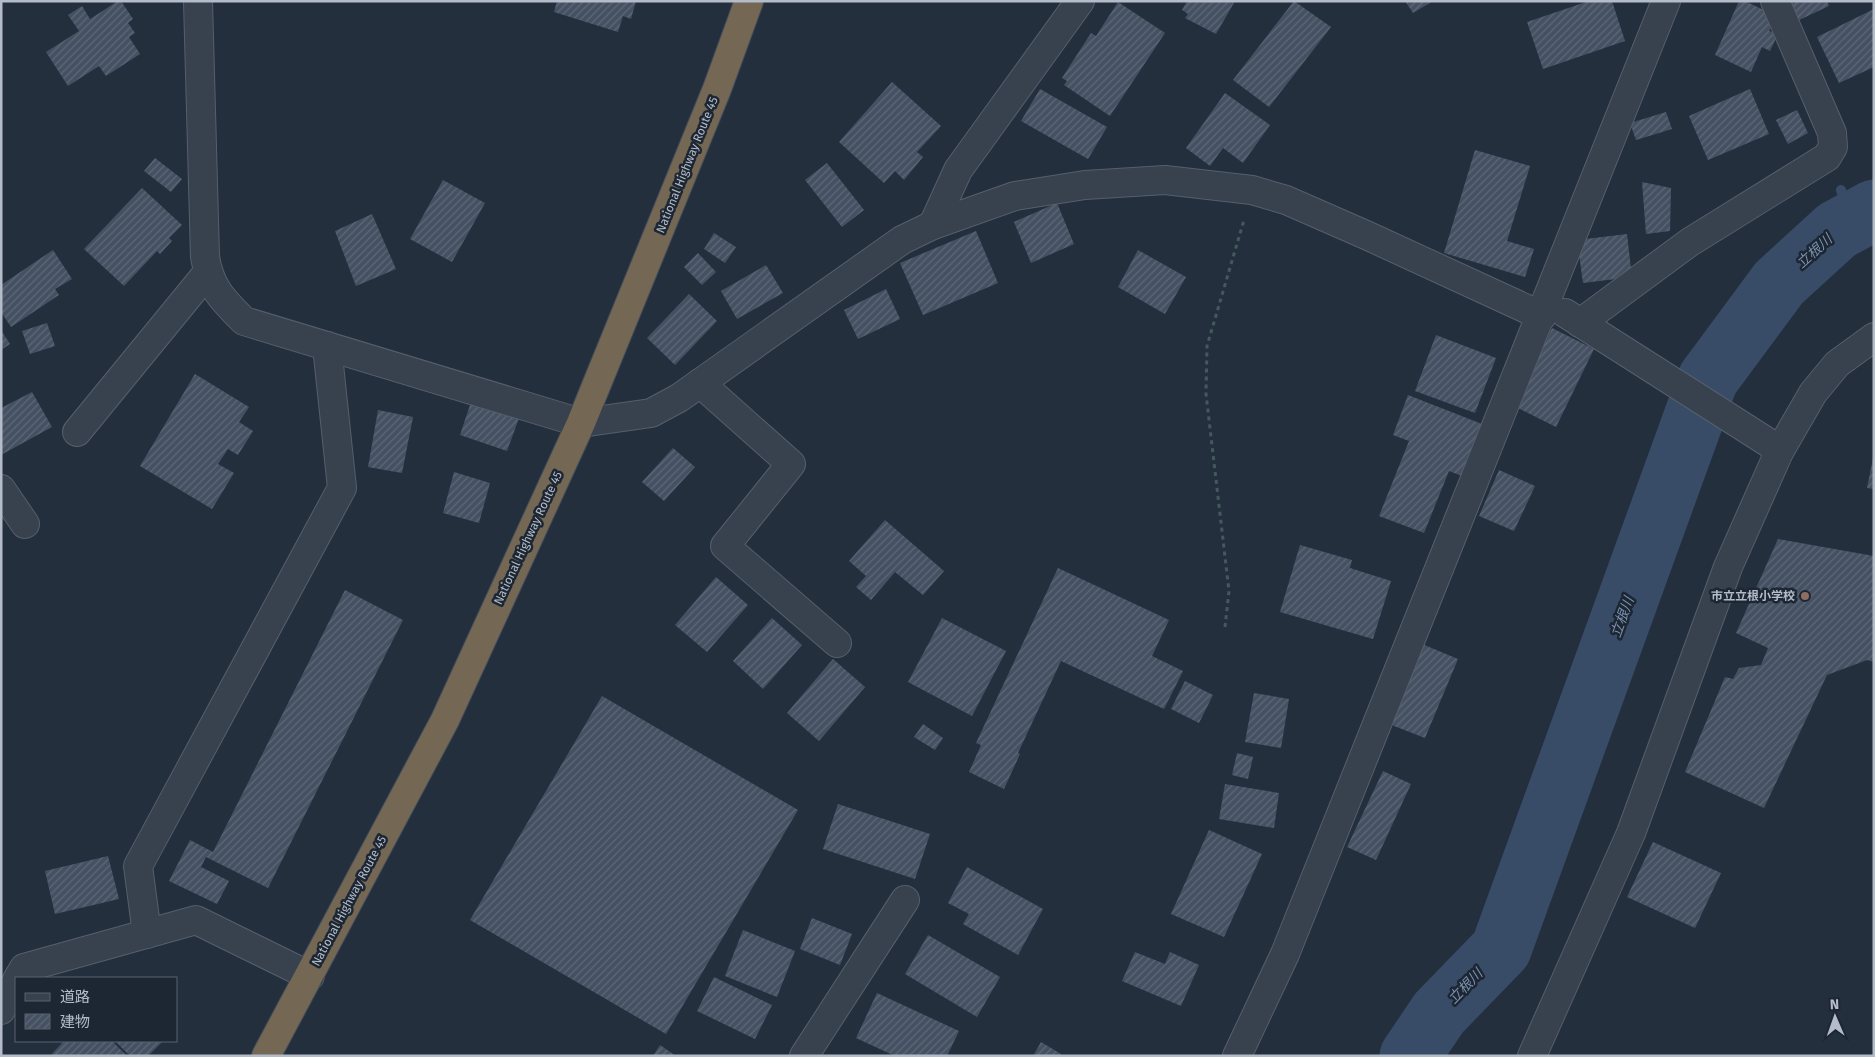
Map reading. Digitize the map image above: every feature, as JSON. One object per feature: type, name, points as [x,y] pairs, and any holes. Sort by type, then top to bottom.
[{"type":"highway","name":"National Highway Route 45","points":[[266,1056],[445,720],[581,423],[718,89],[749,1]]},
{"type":"street","points":[[198,1],[216,288],[244,321],[581,423],[651,413],[679,398],[902,240],[933,225],[1015,196],[1085,185],[1165,180],[1252,190],[1286,200],[1580,323],[1774,448]]},
{"type":"street","points":[[933,225],[958,170],[1080,1]]},
{"type":"street","points":[[1237,1056],[1285,954],[1545,308],[1666,1]]},
{"type":"street","points":[[1580,323],[1690,242],[1827,157],[1833,147],[1832,133],[1775,1]]},
{"type":"street","points":[[78,432],[216,288]]},
{"type":"street","points":[[1532,1056],[1631,833],[1728,567],[1774,448],[1813,393],[1837,364],[1874,337]]},
{"type":"street","points":[[147,934],[138,866],[342,488],[328,346]]},
{"type":"street","points":[[700,383],[791,464],[726,546],[837,643]]},
{"type":"street","points":[[1,488],[25,524]]},
{"type":"street","points":[[804,1056],[905,900]]},
{"type":"street","points":[[19,977],[24,968],[196,920],[310,976]]},
{"type":"street","points":[[1,1010],[15,984]]},
{"type":"path","points":[[1225,627],[1229,591],[1206,394],[1207,346],[1252,190]]},
{"type":"building","points":[[118,1],[121,1],[133,19],[128,23],[135,33],[129,37],[140,54],[106,76],[99,66],[68,86],[46,52],[79,31],[68,15],[82,6],[90,19]]},
{"type":"building","points":[[557,1],[636,1],[631,19],[623,16],[618,32],[554,12]]},
{"type":"building","points":[[1187,1],[1235,1],[1216,34],[1185,18],[1188,14],[1182,10]]},
{"type":"building","points":[[1294,1],[1331,27],[1269,107],[1233,80]]},
{"type":"building","points":[[1405,1],[1433,1],[1413,13]]},
{"type":"building","points":[[1589,1],[1612,1],[1625,41],[1543,69],[1527,22]]},
{"type":"building","points":[[1739,1],[1745,1],[1776,16],[1769,31],[1778,34],[1770,51],[1762,47],[1751,72],[1715,55]]},
{"type":"building","points":[[1787,1],[1827,1],[1829,6],[1797,21]]},
{"type":"building","points":[[1118,2],[1165,33],[1110,116],[1064,85],[1067,81],[1062,78],[1091,33],[1096,36]]},
{"type":"building","points":[[1874,9],[1874,67],[1839,83],[1817,37]]},
{"type":"building","points":[[892,82],[941,126],[917,152],[923,157],[904,180],[895,171],[884,183],[839,142]]},
{"type":"building","points":[[1040,89],[1107,127],[1088,159],[1021,121]]},
{"type":"building","points":[[1750,89],[1769,134],[1708,160],[1689,116]]},
{"type":"building","points":[[1225,93],[1270,125],[1243,163],[1223,148],[1210,166],[1186,148]]},
{"type":"building","points":[[1797,110],[1808,133],[1788,144],[1776,120]]},
{"type":"building","points":[[1666,112],[1672,129],[1636,140],[1630,123]]},
{"type":"building","points":[[1475,150],[1530,166],[1507,241],[1534,249],[1525,277],[1444,253]]},
{"type":"building","points":[[155,158],[182,179],[171,192],[144,171]]},
{"type":"building","points":[[827,163],[864,210],[842,227],[805,180]]},
{"type":"building","points":[[443,180],[485,203],[452,262],[410,239]]},
{"type":"building","points":[[1642,182],[1671,188],[1670,231],[1646,234]]},
{"type":"building","points":[[142,188],[182,225],[169,238],[172,241],[160,254],[157,251],[124,286],[84,249]]},
{"type":"building","points":[[1057,203],[1074,244],[1031,263],[1014,222]]},
{"type":"building","points":[[372,214],[396,269],[356,286],[335,231]]},
{"type":"building","points":[[976,231],[998,283],[923,315],[900,263]]},
{"type":"building","points":[[714,233],[736,247],[725,263],[704,249]]},
{"type":"building","points":[[1627,234],[1632,277],[1583,283],[1577,240]]},
{"type":"building","points":[[53,250],[72,279],[55,289],[59,295],[11,327],[1,312],[1,285]]},
{"type":"building","points":[[1138,250],[1186,277],[1165,314],[1118,287]]},
{"type":"building","points":[[698,253],[716,272],[702,285],[684,267]]},
{"type":"building","points":[[766,265],[783,293],[737,319],[721,291]]},
{"type":"building","points":[[886,289],[900,319],[858,339],[844,310]]},
{"type":"building","points":[[689,294],[717,321],[675,365],[647,338]]},
{"type":"building","points":[[47,323],[55,346],[30,354],[22,331]]},
{"type":"building","points":[[1552,328],[1594,349],[1556,427],[1514,406]]},
{"type":"building","points":[[1,330],[10,344],[1,350]]},
{"type":"building","points":[[1436,335],[1496,358],[1475,413],[1415,391]]},
{"type":"building","points":[[195,374],[249,407],[239,422],[253,431],[238,455],[228,449],[218,464],[234,473],[212,509],[140,466]]},
{"type":"building","points":[[32,392],[52,427],[1,455],[1,408]]},
{"type":"building","points":[[1408,395],[1482,424],[1462,476],[1449,471],[1424,533],[1379,516],[1409,441],[1393,435]]},
{"type":"building","points":[[471,402],[519,418],[507,451],[460,435]]},
{"type":"building","points":[[378,410],[413,417],[402,473],[368,467]]},
{"type":"building","points":[[673,448],[695,467],[664,501],[642,482]]},
{"type":"building","points":[[1874,458],[1874,489],[1867,488]]},
{"type":"building","points":[[1499,470],[1535,486],[1514,531],[1479,516]]},
{"type":"building","points":[[454,472],[490,483],[479,523],[443,513]]},
{"type":"building","points":[[885,520],[944,571],[923,595],[895,572],[871,600],[856,587],[866,576],[849,561]]},
{"type":"building","points":[[1778,539],[1874,556],[1874,662],[1867,660],[1827,675],[1764,808],[1685,772],[1725,677],[1733,679],[1739,668],[1761,665],[1768,648],[1736,633]]},
{"type":"building","points":[[1300,545],[1352,560],[1350,568],[1391,581],[1373,639],[1280,612]]},
{"type":"building","points":[[1058,568],[1169,620],[1152,656],[1183,671],[1164,709],[1061,661],[1018,753],[1020,754],[1004,789],[969,772],[981,745],[976,743]]},
{"type":"building","points":[[716,577],[748,605],[707,652],[675,625]]},
{"type":"building","points":[[345,590],[403,620],[268,888],[206,857],[201,867],[229,881],[217,904],[169,881],[190,840],[213,852]]},
{"type":"building","points":[[772,618],[802,645],[763,689],[733,661]]},
{"type":"building","points":[[942,618],[1006,651],[972,716],[908,682]]},
{"type":"building","points":[[1422,644],[1458,659],[1425,738],[1389,724]]},
{"type":"building","points":[[833,659],[865,687],[819,741],[787,713]]},
{"type":"building","points":[[1185,681],[1213,695],[1199,723],[1171,709]]},
{"type":"building","points":[[1254,693],[1289,699],[1281,748],[1245,742]]},
{"type":"building","points":[[602,696],[798,810],[666,1034],[470,920]]},
{"type":"building","points":[[923,724],[943,738],[935,750],[914,737]]},
{"type":"building","points":[[1237,753],[1253,757],[1248,779],[1232,775]]},
{"type":"building","points":[[1383,771],[1411,784],[1376,860],[1347,847]]},
{"type":"building","points":[[1225,784],[1279,793],[1274,828],[1219,819]]},
{"type":"building","points":[[838,804],[930,834],[915,879],[823,849]]},
{"type":"building","points":[[1209,830],[1262,854],[1224,937],[1171,914]]},
{"type":"building","points":[[1653,842],[1721,873],[1695,928],[1627,897]]},
{"type":"building","points":[[108,856],[119,899],[55,914],[45,871]]},
{"type":"building","points":[[967,867],[1043,909],[1018,955],[963,924],[969,914],[948,903]]},
{"type":"building","points":[[812,918],[852,934],[840,965],[800,949]]},
{"type":"building","points":[[743,930],[795,951],[777,997],[725,976]]},
{"type":"building","points":[[928,935],[1000,977],[977,1017],[905,974]]},
{"type":"building","points":[[1135,952],[1165,964],[1170,952],[1199,965],[1181,1006],[1122,981]]},
{"type":"building","points":[[714,977],[772,1005],[755,1039],[697,1011]]},
{"type":"building","points":[[877,993],[959,1031],[947,1056],[895,1056],[856,1038]]},
{"type":"building","points":[[63,1042],[113,1042],[127,1056],[50,1056]]},
{"type":"building","points":[[116,1042],[162,1042],[148,1056],[130,1056]]},
{"type":"building","points":[[1041,1042],[1061,1054],[1060,1056],[1033,1056]]},
{"type":"building","points":[[660,1045],[676,1056],[653,1056]]},
{"type":"waterway","points":[[1841,190],[1852,222]]},
{"type":"waterway","name":"立根川","points":[[1410,1056],[1439,1013],[1501,949],[1708,379],[1779,283],[1837,230],[1874,210]]},
{"type":"place","name":"市立立根小学校","points":[[1805,596]]}]
